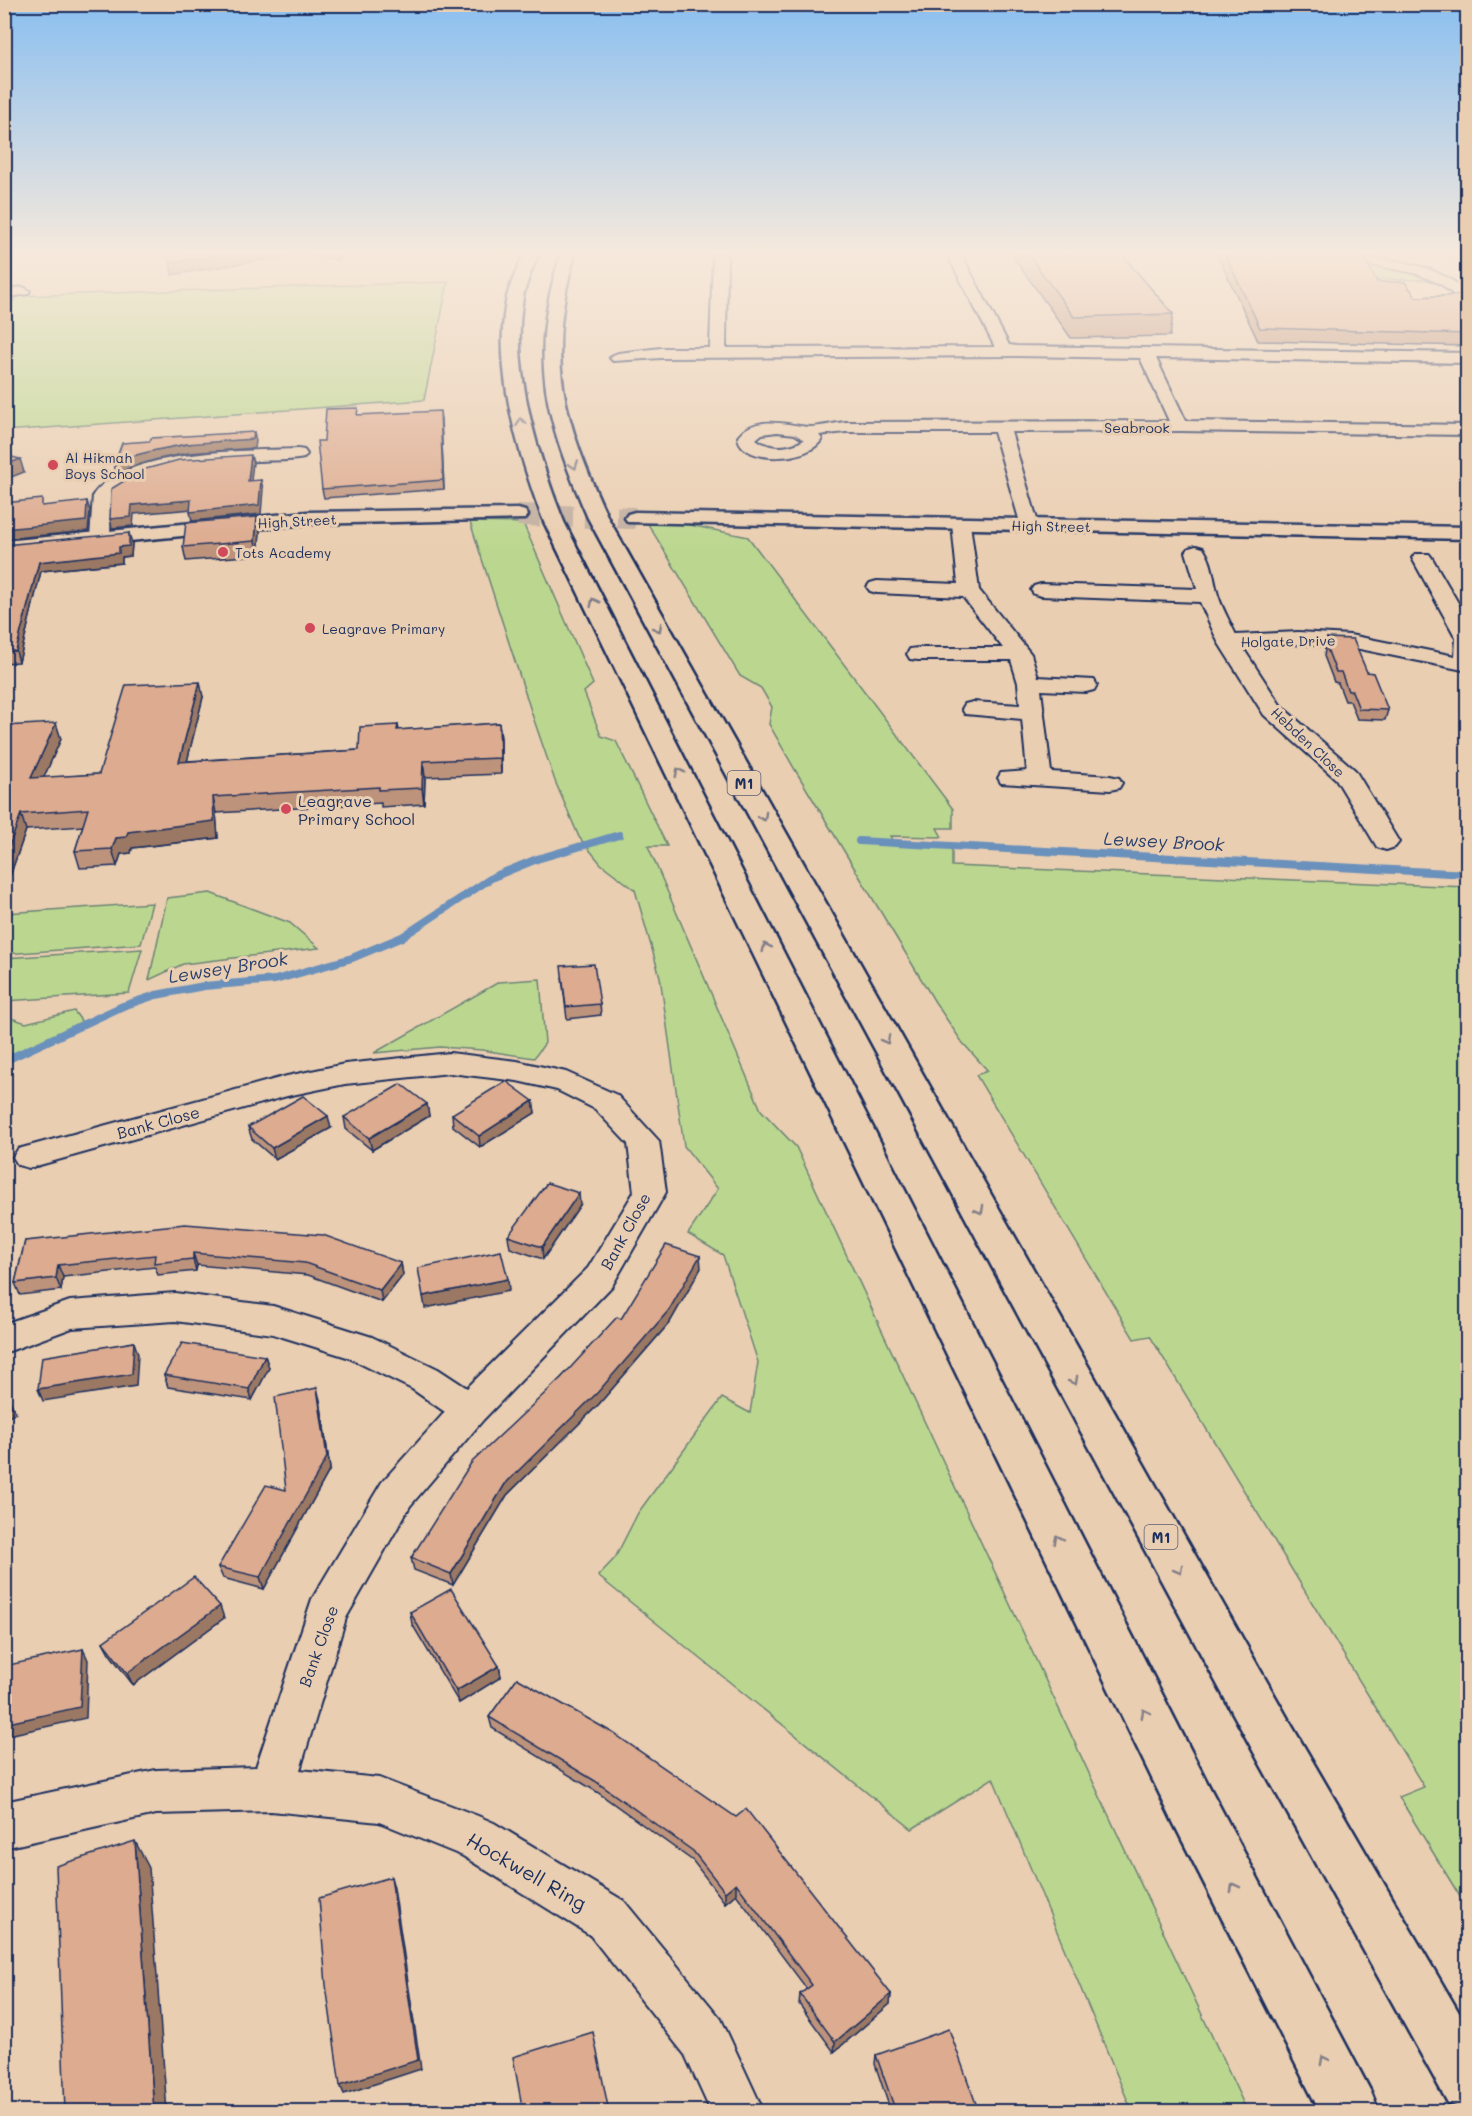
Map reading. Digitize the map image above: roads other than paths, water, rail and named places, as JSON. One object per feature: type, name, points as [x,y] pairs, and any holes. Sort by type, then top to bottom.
[{"type":"main road","points":[[513,353],[519,419],[533,471],[554,522],[1192,1806],[1351,2112]]},
{"type":"main road","name":"M1","points":[[550,353],[551,374],[559,419],[574,467],[598,518],[1154,1525],[1467,2083]]},
{"type":"main road","name":"High Street","points":[[4,547],[307,518],[518,515]]},
{"type":"main road","name":"High Street","points":[[635,518],[1467,533]]},
{"type":"street","points":[[618,358],[661,353],[756,353]]},
{"type":"street","points":[[1073,353],[1467,358]]},
{"type":"street","points":[[1147,355],[1180,426]]},
{"type":"street","name":"Seabrook","points":[[806,432],[846,427],[1180,426],[1467,430]]},
{"type":"street","points":[[1001,427],[1030,526]]},
{"type":"street","points":[[100,537],[102,495],[122,478],[150,468],[189,462],[298,454]]},
{"type":"street","points":[[961,524],[969,591],[1020,654],[1029,683],[1040,779]]},
{"type":"street","name":"Holgate Drive","points":[[1196,552],[1204,574],[1208,597],[1229,642],[1298,638],[1350,641],[1467,665]]},
{"type":"street","points":[[1422,558],[1467,638],[1467,665]]},
{"type":"street","points":[[877,587],[969,591]]},
{"type":"street","points":[[1041,590],[1208,597]]},
{"type":"street","name":"Hebden Close","points":[[1229,642],[1272,710],[1346,775],[1386,842]]},
{"type":"street","points":[[918,654],[1020,654]]},
{"type":"street","points":[[1029,683],[1086,685]]},
{"type":"street","points":[[973,709],[1031,713]]},
{"type":"street","points":[[1010,778],[1110,783]]},
{"type":"street","name":"Bank Close","points":[[29,1157],[287,1086],[345,1074],[450,1064],[517,1071],[566,1082],[606,1102],[643,1142],[650,1192],[600,1277],[471,1409],[396,1494],[327,1612],[271,1789]]},
{"type":"street","points":[[4,1339],[70,1315],[175,1307],[273,1320],[359,1347],[425,1379],[471,1409]]},
{"type":"street","name":"Hockwell Ring","points":[[4,1825],[156,1792],[271,1789],[379,1800],[478,1839],[607,1918],[704,2037],[738,2112]]},
{"type":"waterway","name":"Lewsey Brook","points":[[4,1061],[123,1006],[156,995],[204,986],[275,980],[352,958],[402,937],[493,877],[537,859],[619,835]]},
{"type":"waterway","name":"Lewsey Brook","points":[[859,841],[1468,874]]},
{"type":"tunnel","points":[[518,515],[635,518]]},
{"type":"place","name":"Al Hikmah Boys School","points":[[53,465]]},
{"type":"place","name":"Tots Academy","points":[[223,552]]},
{"type":"place","name":"Leagrave Primary","points":[[310,628]]},
{"type":"place","name":"Leagrave Primary School","points":[[286,809]]}]
